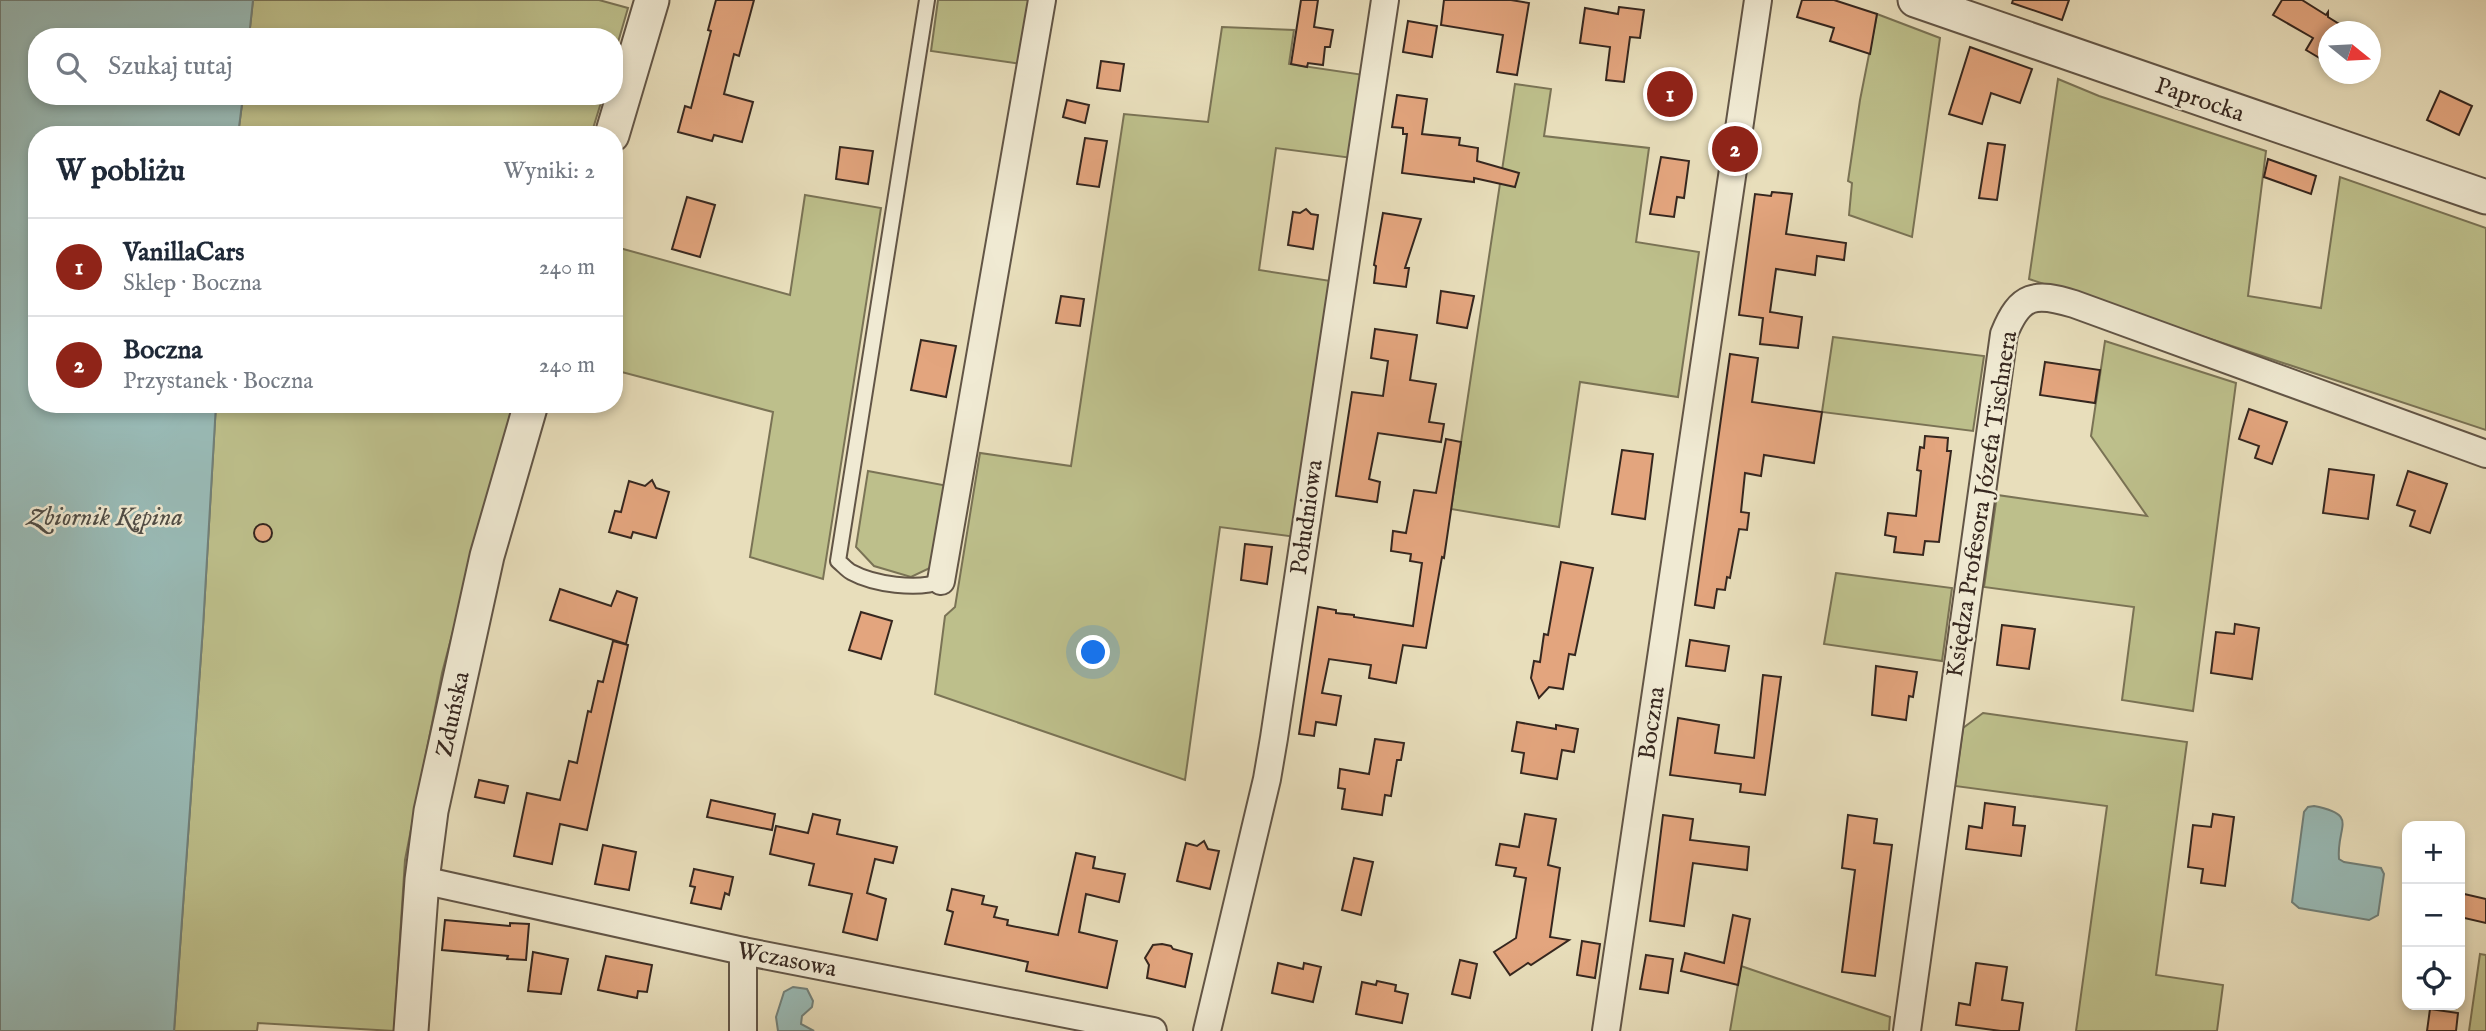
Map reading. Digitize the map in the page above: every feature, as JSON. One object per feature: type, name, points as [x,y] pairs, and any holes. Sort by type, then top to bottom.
[{"type":"street","points":[[623,95],[652,0]]},
{"type":"street","points":[[941,581],[1042,0]]},
{"type":"street","name":"Południowa","points":[[1208,1031],[1267,779],[1385,0]]},
{"type":"street","name":"Boczna","points":[[1606,1031],[1758,0]]},
{"type":"street","name":"Paprocka","points":[[1915,0],[2486,197]]},
{"type":"street","points":[[614,126],[620,105]]},
{"type":"street","name":"Księdza Profesora Józefa Tischnera","points":[[1907,1031],[2001,347],[2011,315],[2022,304],[2036,296],[2074,304],[2486,454]]},
{"type":"street","name":"Zduńska","points":[[411,1031],[422,880],[431,811],[487,556],[528,413]]},
{"type":"street","name":"Wczasowa","points":[[422,880],[743,951],[1153,1031]]},
{"type":"street","points":[[743,951],[743,1031]]},
{"type":"lane","points":[[927,0],[838,561],[851,572],[894,585],[931,585],[941,581]]},
{"type":"green space","points":[[253,0],[599,0],[628,8],[622,28],[250,28]]},
{"type":"green space","points":[[938,0],[1032,0],[1022,64],[931,51]]},
{"type":"green space","points":[[1877,14],[1940,38],[1912,237],[1849,215],[1852,183],[1848,181]]},
{"type":"green space","points":[[1222,27],[1294,30],[1289,64],[1364,75],[1352,158],[1276,148],[1259,270],[1331,281],[1296,537],[1220,527],[1185,780],[935,694],[945,616],[955,607],[980,453],[1071,466],[1124,114],[1208,122]]},
{"type":"green space","points":[[2058,79],[2099,96],[2266,151],[2248,296],[2321,308],[2340,177],[2486,228],[2486,430],[2029,279]]},
{"type":"green space","points":[[1515,84],[1551,89],[1544,136],[1649,148],[1636,242],[1699,252],[1678,397],[1580,382],[1559,527],[1451,509]]},
{"type":"green space","points":[[242,105],[600,105],[594,126],[239,126]]},
{"type":"green space","points":[[805,195],[881,208],[823,579],[750,557],[773,412],[623,372],[623,249],[790,295]]},
{"type":"green space","points":[[1833,337],[1984,356],[1973,431],[1822,412]]},
{"type":"green space","points":[[2105,341],[2236,383],[2193,711],[2122,700],[2134,607],[1984,587],[1997,495],[2147,516],[2091,436]]},
{"type":"green space","points":[[215,413],[511,413],[442,673],[405,860],[394,1031],[258,1023],[257,1031],[174,1031]]},
{"type":"green space","points":[[868,471],[948,486],[934,566],[911,577],[874,566],[856,547]]},
{"type":"green space","points":[[1836,573],[1952,588],[1942,661],[1824,644]]},
{"type":"green space","points":[[1983,713],[2187,742],[2156,975],[2223,985],[2217,1031],[2076,1031],[2107,806],[1955,786],[1963,728]]},
{"type":"green space","points":[[2480,954],[2486,955],[2486,1031],[2469,1031]]},
{"type":"green space","points":[[1741,966],[1890,1017],[1889,1031],[1730,1031]]},
{"type":"water","name":"Zbiornik Kępina","points":[[0,0],[253,0],[250,28],[28,28],[28,105],[242,105],[239,126],[28,126],[28,413],[215,413],[174,1031],[0,1031]]},
{"type":"water","points":[[2314,806],[2337,813],[2341,818],[2343,824],[2339,859],[2381,868],[2384,874],[2378,915],[2369,920],[2299,908],[2292,902],[2304,812],[2308,807]]},
{"type":"water","points":[[793,987],[807,989],[813,1001],[812,1007],[802,1016],[801,1024],[814,1031],[778,1031],[776,1017],[784,992]]},
{"type":"building","points":[[716,0],[754,0],[739,56],[734,54],[724,94],[753,102],[742,142],[714,135],[712,141],[678,132],[685,106],[691,108],[711,31],[708,30]]},
{"type":"building","points":[[1301,0],[1318,0],[1314,27],[1333,30],[1330,47],[1325,47],[1323,65],[1308,63],[1307,67],[1291,64]]},
{"type":"building","points":[[1444,0],[1511,0],[1529,3],[1517,75],[1497,72],[1503,35],[1441,25]]},
{"type":"building","points":[[1802,0],[1834,0],[1877,14],[1870,54],[1830,41],[1834,28],[1797,17]]},
{"type":"building","points":[[2013,0],[2069,0],[2062,20],[2012,3]]},
{"type":"building","points":[[2282,0],[2302,0],[2326,15],[2328,12],[2328,17],[2334,21],[2318,21],[2318,57],[2306,50],[2313,38],[2273,15]]},
{"type":"building","points":[[1619,7],[1644,10],[1640,38],[1630,37],[1624,82],[1606,80],[1610,47],[1580,43],[1585,8],[1618,14]]},
{"type":"building","points":[[1408,21],[1437,26],[1432,57],[1403,52]]},
{"type":"building","points":[[1970,47],[2032,69],[2020,103],[1991,93],[1982,124],[1949,114]]},
{"type":"building","points":[[1101,61],[1124,64],[1120,91],[1097,88]]},
{"type":"building","points":[[2440,91],[2472,106],[2459,135],[2427,120]]},
{"type":"building","points":[[1397,95],[1427,99],[1422,134],[1460,138],[1459,145],[1478,148],[1477,161],[1519,173],[1515,187],[1474,178],[1474,182],[1402,173],[1407,134],[1403,134],[1403,128],[1392,127]]},
{"type":"building","points":[[1067,100],[1089,105],[1085,123],[1063,117]]},
{"type":"building","points":[[1085,138],[1107,141],[1099,187],[1077,184]]},
{"type":"building","points":[[1988,143],[2005,145],[1997,200],[1979,198]]},
{"type":"building","points":[[840,147],[873,151],[868,184],[836,179]]},
{"type":"building","points":[[1661,157],[1689,161],[1684,198],[1677,197],[1674,217],[1650,214]]},
{"type":"building","points":[[2268,159],[2316,176],[2311,194],[2264,177]]},
{"type":"building","points":[[1772,192],[1792,194],[1786,234],[1846,243],[1844,260],[1817,256],[1815,275],[1776,269],[1770,312],[1802,317],[1798,348],[1760,344],[1763,318],[1739,315],[1755,194],[1771,196]]},
{"type":"building","points":[[687,197],[715,205],[700,257],[672,249]]},
{"type":"building","points":[[1306,209],[1311,214],[1318,215],[1313,249],[1288,245],[1293,212],[1300,213]]},
{"type":"building","points":[[1383,213],[1421,219],[1405,268],[1409,268],[1406,287],[1374,283],[1374,265]]},
{"type":"building","points":[[1441,291],[1474,296],[1467,328],[1437,323]]},
{"type":"building","points":[[1061,296],[1084,299],[1080,326],[1056,323]]},
{"type":"building","points":[[1375,329],[1417,335],[1410,380],[1436,384],[1429,422],[1444,424],[1441,442],[1378,433],[1369,479],[1380,482],[1377,502],[1336,496],[1352,392],[1383,396],[1388,361],[1371,358]]},
{"type":"building","points":[[921,340],[956,346],[946,397],[911,390]]},
{"type":"building","points":[[1730,354],[1758,358],[1752,402],[1822,412],[1814,463],[1764,455],[1761,476],[1745,473],[1741,512],[1749,513],[1747,530],[1739,529],[1730,578],[1727,577],[1725,590],[1717,589],[1714,608],[1695,605]]},
{"type":"building","points":[[2045,362],[2100,370],[2095,403],[2040,395]]},
{"type":"building","points":[[2249,409],[2287,422],[2272,464],[2255,458],[2259,446],[2239,439]]},
{"type":"building","points":[[1925,436],[1948,438],[1947,451],[1951,451],[1939,542],[1925,541],[1923,555],[1894,552],[1896,537],[1885,535],[1888,513],[1916,516],[1921,471],[1917,470],[1920,447],[1924,448]]},
{"type":"building","points":[[1446,439],[1461,442],[1444,558],[1442,557],[1426,648],[1403,645],[1396,683],[1369,678],[1371,665],[1329,659],[1322,693],[1341,696],[1336,725],[1316,722],[1314,736],[1299,734],[1318,607],[1354,617],[1413,626],[1422,563],[1410,561],[1411,554],[1391,551],[1393,531],[1406,533],[1414,490],[1436,493]]},
{"type":"building","points":[[1622,450],[1653,454],[1645,519],[1612,514]]},
{"type":"building","points":[[2329,469],[2374,475],[2368,519],[2323,513]]},
{"type":"building","points":[[2408,471],[2447,484],[2430,533],[2410,526],[2415,511],[2397,505]]},
{"type":"building","points":[[652,480],[656,488],[669,492],[656,538],[633,532],[631,538],[609,532],[615,511],[621,512],[629,481],[645,486]]},
{"type":"building","points":[[259,524],[267,524],[272,533],[270,540],[259,542],[254,537],[254,529]]},
{"type":"building","points":[[1245,544],[1272,547],[1267,584],[1241,580]]},
{"type":"building","points":[[1561,562],[1593,568],[1575,655],[1569,654],[1563,689],[1549,687],[1539,698],[1531,678],[1534,661],[1540,662],[1544,634],[1548,635]]},
{"type":"building","points":[[560,589],[611,606],[617,591],[637,598],[626,644],[550,620]]},
{"type":"building","points":[[861,612],[892,621],[881,659],[849,650]]},
{"type":"building","points":[[2235,624],[2259,628],[2252,679],[2211,673],[2216,632],[2234,634]]},
{"type":"building","points":[[2002,625],[2035,629],[2029,669],[1997,665]]},
{"type":"building","points":[[1690,640],[1729,646],[1725,671],[1686,666]]},
{"type":"building","points":[[613,641],[628,645],[587,830],[560,824],[552,864],[514,856],[527,793],[560,800],[569,761],[577,763],[588,711],[591,712],[598,681],[603,682]]},
{"type":"building","points":[[1876,666],[1917,672],[1913,697],[1909,696],[1906,720],[1872,715]]},
{"type":"building","points":[[1763,675],[1781,677],[1765,795],[1740,792],[1741,784],[1670,775],[1678,718],[1719,725],[1715,753],[1754,758]]},
{"type":"building","points":[[1517,722],[1556,729],[1556,725],[1578,729],[1574,752],[1562,750],[1557,779],[1521,773],[1524,753],[1512,751]]},
{"type":"building","points":[[1375,739],[1404,743],[1401,760],[1397,760],[1391,796],[1385,795],[1382,815],[1342,809],[1345,789],[1338,788],[1340,769],[1369,774]]},
{"type":"building","points":[[479,780],[508,786],[504,803],[475,797]]},
{"type":"building","points":[[711,800],[775,814],[772,830],[707,817]]},
{"type":"building","points":[[1985,803],[2015,807],[2013,825],[2025,826],[2021,856],[1966,849],[1969,826],[1982,828]]},
{"type":"building","points":[[813,814],[840,820],[837,834],[897,847],[893,863],[875,859],[867,893],[886,899],[877,940],[843,932],[852,894],[809,885],[814,864],[770,854],[776,826],[808,833]]},
{"type":"building","points":[[1525,814],[1556,819],[1548,865],[1560,868],[1550,937],[1569,940],[1531,965],[1528,963],[1510,975],[1494,952],[1516,938],[1526,878],[1514,876],[1516,868],[1496,865],[1500,844],[1519,847]]},
{"type":"building","points":[[2213,814],[2234,817],[2225,886],[2201,883],[2203,869],[2188,867],[2193,825],[2211,827]]},
{"type":"building","points":[[1663,815],[1693,819],[1690,840],[1749,847],[1747,870],[1693,863],[1684,926],[1650,921]]},
{"type":"building","points":[[1848,815],[1877,819],[1874,843],[1892,845],[1875,976],[1842,972],[1855,870],[1842,868]]},
{"type":"building","points":[[1204,841],[1208,849],[1219,851],[1210,889],[1177,881],[1186,843],[1197,846]]},
{"type":"building","points":[[603,845],[636,852],[629,890],[595,884]]},
{"type":"building","points":[[1076,853],[1095,857],[1093,868],[1125,874],[1119,902],[1086,894],[1079,932],[1117,941],[1107,988],[1026,971],[1028,962],[945,944],[953,912],[947,910],[952,889],[984,896],[982,904],[997,907],[994,917],[1008,920],[1007,925],[1058,935]]},
{"type":"building","points":[[1354,858],[1373,862],[1361,915],[1342,910]]},
{"type":"building","points":[[694,869],[733,877],[729,895],[725,893],[721,909],[691,903],[695,887],[690,886]]},
{"type":"building","points":[[2465,894],[2486,899],[2486,923],[2465,918]]},
{"type":"building","points":[[1733,915],[1750,919],[1738,985],[1681,971],[1685,953],[1724,963]]},
{"type":"building","points":[[445,920],[510,926],[510,923],[529,924],[526,960],[442,950]]},
{"type":"building","points":[[1582,941],[1600,944],[1595,978],[1577,975]]},
{"type":"building","points":[[1162,944],[1192,954],[1185,987],[1147,978],[1149,965],[1145,958],[1153,945]]},
{"type":"building","points":[[533,952],[568,959],[561,994],[528,991]]},
{"type":"building","points":[[1646,955],[1673,959],[1668,993],[1640,989]]},
{"type":"building","points":[[606,956],[652,965],[647,992],[638,991],[637,998],[598,990]]},
{"type":"building","points":[[1460,960],[1477,964],[1470,998],[1452,994]]},
{"type":"building","points":[[1278,963],[1303,969],[1304,963],[1321,967],[1313,1002],[1272,993]]},
{"type":"building","points":[[1976,963],[2007,967],[2002,1000],[2023,1003],[2019,1031],[1956,1025],[1959,1003],[1970,1005]]},
{"type":"building","points":[[1377,981],[1396,985],[1395,991],[1408,994],[1402,1023],[1356,1014],[1362,982],[1376,985]]},
{"type":"building","points":[[2430,1010],[2458,1013],[2456,1031],[2427,1031]]},
{"type":"place","name":"VanillaCars","points":[[1670,94]]},
{"type":"place","name":"Boczna","points":[[1735,149]]}]
